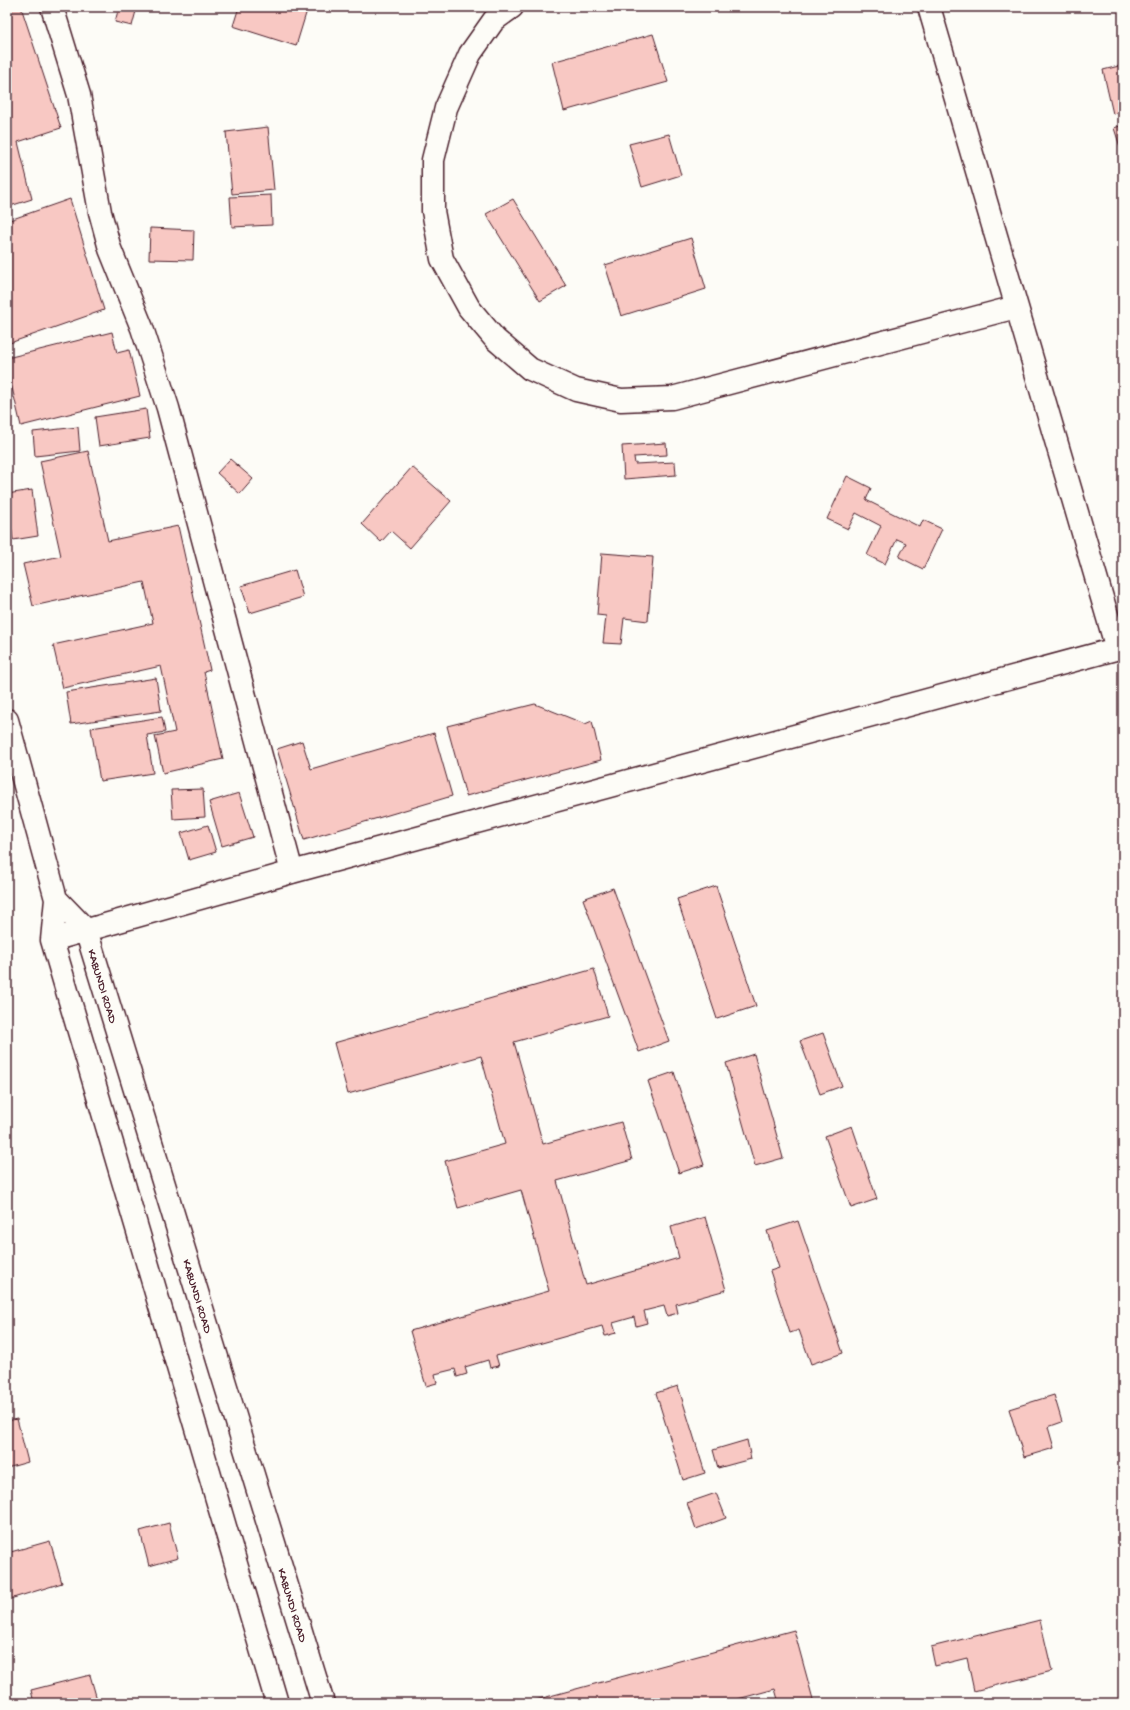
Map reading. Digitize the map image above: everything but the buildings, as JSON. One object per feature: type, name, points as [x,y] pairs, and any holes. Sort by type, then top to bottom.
[{"type":"street","points":[[52,7],[79,95],[100,212],[108,241],[142,328],[168,408],[292,872]]},
{"type":"street","points":[[512,7],[494,20],[470,54],[446,108],[433,160],[433,211],[442,259],[469,308],[495,339],[530,369],[576,390],[621,400],[672,398],[1016,307]]},
{"type":"street","points":[[52,940],[292,872],[1120,648],[1016,307],[929,7]]},
{"type":"street","name":"KABUNDI ROAD","points":[[7,720],[13,764],[56,899],[52,940],[277,1703]]},
{"type":"street","name":"KABUNDI ROAD","points":[[56,899],[86,930],[323,1703]]}]
